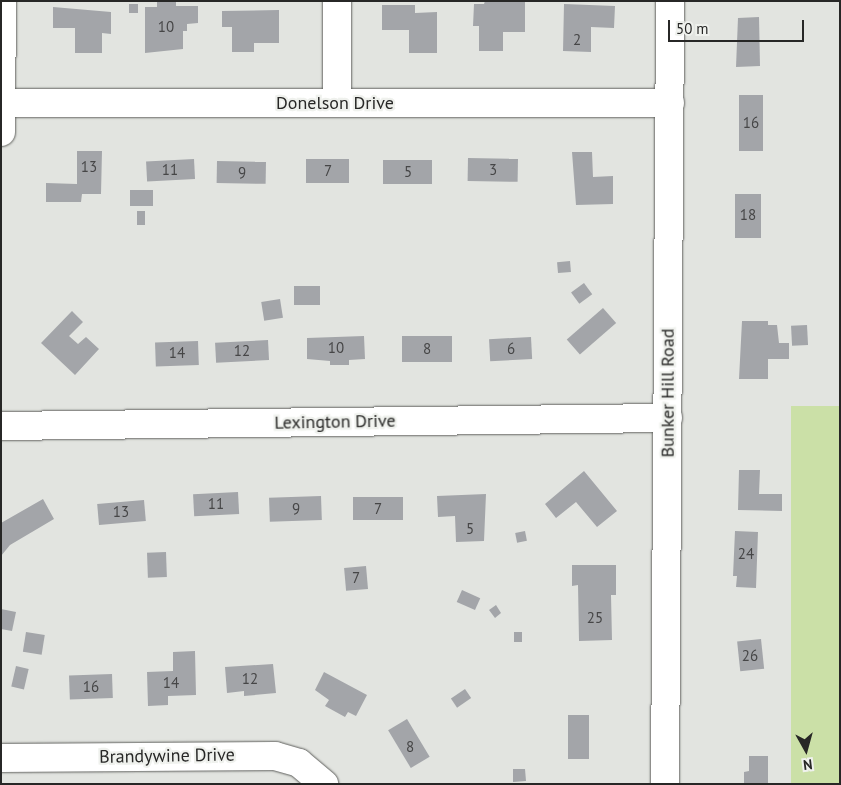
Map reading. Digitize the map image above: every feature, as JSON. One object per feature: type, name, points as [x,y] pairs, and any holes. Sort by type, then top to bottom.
[{"type":"street","points":[[1,132],[2,1]]},
{"type":"street","points":[[337,1],[337,103]]},
{"type":"street","name":"Bunker Hill Road","points":[[665,784],[670,1]]},
{"type":"street","name":"Donelson Drive","points":[[1,103],[670,103]]},
{"type":"street","name":"Lexington Drive","points":[[1,426],[668,418]]},
{"type":"street","name":"Brandywine Drive","points":[[1,758],[275,756],[299,763],[324,784]]},
{"type":"green space","points":[[791,406],[840,406],[840,784],[791,784]]},
{"type":"building","points":[[157,1],[176,1],[176,6],[198,6],[198,23],[187,24],[187,31],[183,31],[183,49],[145,53],[145,7],[157,7]]},
{"type":"building","points":[[485,1],[525,1],[525,32],[503,32],[503,51],[479,51],[479,26],[473,26],[474,4],[484,4]]},
{"type":"building","points":[[129,4],[138,4],[138,13],[129,13]]},
{"type":"building","points":[[564,4],[615,6],[614,28],[591,27],[591,52],[563,51]]},
{"type":"building","points":[[382,5],[415,5],[415,13],[437,12],[437,53],[409,53],[409,30],[382,30]]},
{"type":"building","points":[[53,7],[111,12],[111,34],[102,33],[102,53],[75,53],[75,28],[53,28]]},
{"type":"building","points":[[279,10],[279,43],[254,43],[254,52],[232,52],[232,27],[222,27],[222,11]]},
{"type":"building","points":[[759,17],[760,66],[736,67],[738,18]]},
{"type":"building","points":[[739,95],[763,95],[763,151],[739,151]]},
{"type":"building","points":[[77,151],[102,151],[101,194],[82,194],[81,202],[46,202],[46,183],[77,184]]},
{"type":"building","points":[[572,152],[592,152],[593,177],[613,176],[613,204],[576,205]]},
{"type":"building","points":[[468,158],[518,159],[518,182],[468,181]]},
{"type":"building","points":[[194,159],[195,179],[147,181],[146,162]]},
{"type":"building","points":[[306,159],[349,159],[349,183],[306,183]]},
{"type":"building","points":[[383,160],[432,160],[432,184],[383,184]]},
{"type":"building","points":[[217,161],[266,162],[266,184],[217,183]]},
{"type":"building","points":[[130,190],[153,190],[153,206],[130,206]]},
{"type":"building","points":[[735,194],[761,194],[761,238],[735,238]]},
{"type":"building","points":[[137,211],[145,211],[145,225],[137,225]]},
{"type":"building","points":[[570,261],[571,272],[558,273],[557,262]]},
{"type":"building","points":[[584,283],[592,294],[579,304],[571,292]]},
{"type":"building","points":[[294,286],[320,286],[320,305],[294,305]]},
{"type":"building","points":[[280,299],[283,318],[264,321],[261,302]]},
{"type":"building","points":[[603,308],[616,323],[580,355],[567,339]]},
{"type":"building","points":[[72,311],[83,322],[69,336],[78,344],[86,337],[99,349],[75,375],[41,343]]},
{"type":"building","points":[[742,321],[768,321],[768,325],[777,325],[779,343],[789,343],[789,359],[768,359],[768,379],[739,379]]},
{"type":"building","points":[[807,325],[808,345],[792,346],[791,326]]},
{"type":"building","points":[[364,336],[365,359],[349,360],[349,365],[330,365],[330,361],[307,359],[307,338]]},
{"type":"building","points":[[402,336],[452,336],[452,362],[402,362]]},
{"type":"building","points":[[531,337],[532,359],[490,361],[489,339]]},
{"type":"building","points":[[268,340],[269,360],[216,363],[215,343]]},
{"type":"building","points":[[198,341],[199,365],[156,366],[155,343]]},
{"type":"building","points":[[739,470],[760,470],[759,494],[782,494],[782,511],[738,510]]},
{"type":"building","points":[[584,471],[617,511],[597,527],[576,502],[556,518],[545,504]]},
{"type":"building","points":[[238,492],[239,514],[194,516],[193,494]]},
{"type":"building","points":[[486,494],[484,541],[456,542],[455,516],[438,517],[437,496]]},
{"type":"building","points":[[321,496],[322,520],[270,522],[269,498]]},
{"type":"building","points":[[353,497],[403,497],[403,520],[353,520]]},
{"type":"building","points":[[43,499],[54,519],[10,545],[1,556],[1,523]]},
{"type":"building","points":[[144,500],[146,521],[99,525],[97,504]]},
{"type":"building","points":[[525,531],[527,541],[517,543],[515,533]]},
{"type":"building","points":[[735,531],[758,532],[756,588],[736,587],[737,576],[733,576]]},
{"type":"building","points":[[166,552],[167,577],[148,578],[147,553]]},
{"type":"building","points":[[572,565],[616,565],[616,595],[611,595],[612,640],[579,641],[578,585],[572,586]]},
{"type":"building","points":[[366,566],[368,589],[346,591],[344,568]]},
{"type":"building","points":[[462,590],[480,598],[475,610],[457,602]]},
{"type":"building","points":[[496,605],[501,613],[495,618],[489,610]]},
{"type":"building","points":[[1,609],[16,612],[12,631],[1,629]]},
{"type":"building","points":[[26,632],[45,635],[42,655],[23,652]]},
{"type":"building","points":[[514,632],[522,632],[522,642],[514,642]]},
{"type":"building","points":[[761,639],[764,669],[740,671],[737,642]]},
{"type":"building","points":[[195,651],[196,695],[168,696],[168,705],[148,706],[147,672],[173,671],[173,652]]},
{"type":"building","points":[[273,664],[276,693],[244,696],[244,691],[227,693],[225,667]]},
{"type":"building","points":[[16,666],[29,669],[24,689],[11,686]]},
{"type":"building","points":[[324,672],[367,695],[356,716],[348,712],[345,717],[325,706],[329,700],[315,690]]},
{"type":"building","points":[[112,674],[113,698],[70,699],[69,676]]},
{"type":"building","points":[[465,689],[471,698],[457,708],[451,699]]},
{"type":"building","points":[[568,715],[589,715],[589,759],[568,759]]},
{"type":"building","points":[[407,719],[430,757],[411,768],[388,730]]},
{"type":"building","points":[[749,756],[768,756],[768,784],[744,784],[744,772],[749,771]]},
{"type":"building","points":[[513,769],[525,769],[526,781],[513,782]]}]
